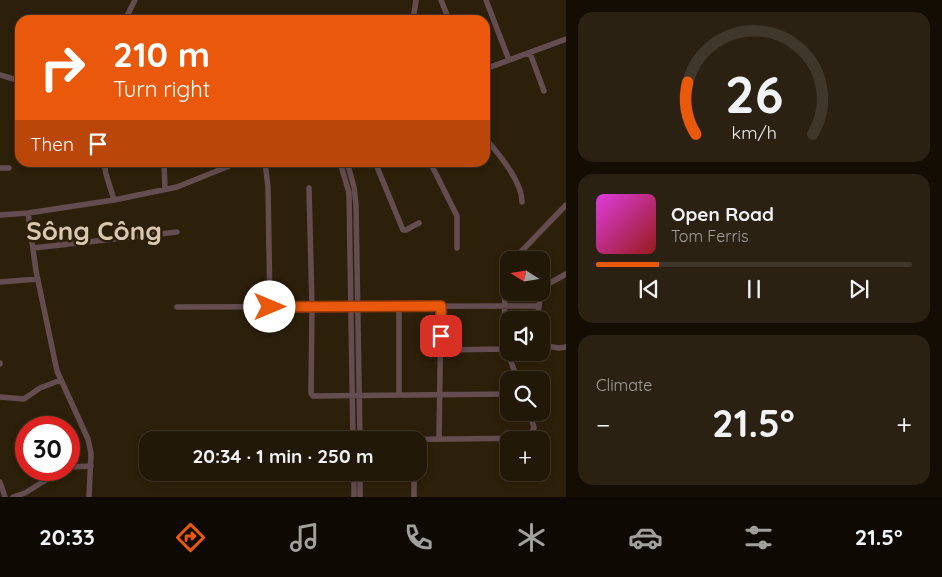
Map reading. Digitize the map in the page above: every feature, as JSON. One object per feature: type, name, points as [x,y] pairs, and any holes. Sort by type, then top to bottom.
[{"type":"street","points":[[128,15],[135,0]]},
{"type":"street","points":[[414,15],[416,0]]},
{"type":"street","points":[[441,0],[447,15]]},
{"type":"street","points":[[486,0],[510,60]]},
{"type":"street","points":[[490,66],[566,39]]},
{"type":"street","points":[[530,53],[544,91]]},
{"type":"street","points":[[0,75],[15,80]]},
{"type":"street","points":[[490,145],[506,166],[521,192],[522,202]]},
{"type":"street","points":[[105,167],[114,200]]},
{"type":"street","points":[[164,167],[165,190]]},
{"type":"street","points":[[0,215],[28,213],[114,200],[165,190],[227,167]]},
{"type":"street","points":[[266,167],[268,188],[270,307]]},
{"type":"street","points":[[341,167],[349,193],[354,267]]},
{"type":"street","points":[[347,167],[355,194],[356,396],[354,431]]},
{"type":"street","points":[[377,167],[403,230],[419,223]]},
{"type":"street","points":[[432,167],[457,216],[457,248]]},
{"type":"street","points":[[0,168],[9,168]]},
{"type":"street","points":[[309,188],[312,307],[311,393],[316,397],[500,394]]},
{"type":"street","points":[[522,251],[566,205]]},
{"type":"street","points":[[28,213],[38,279],[57,371],[88,439],[91,453],[89,497]]},
{"type":"street","points":[[33,248],[177,232]]},
{"type":"street","points":[[550,283],[566,274]]},
{"type":"street","points":[[0,282],[38,279]]},
{"type":"street","points":[[505,301],[505,311]]},
{"type":"street","points":[[538,311],[540,301]]},
{"type":"street","points":[[440,439],[441,306]]},
{"type":"street","points":[[177,307],[539,306]]},
{"type":"street","points":[[399,307],[399,395]]},
{"type":"street","points":[[550,346],[566,347]]},
{"type":"street","points":[[440,350],[500,349]]},
{"type":"street","points":[[0,397],[24,400],[40,388],[61,380]]},
{"type":"street","points":[[356,396],[359,431]]},
{"type":"street","points":[[427,440],[526,438],[530,436],[534,428],[532,421]]},
{"type":"street","points":[[80,466],[91,466]]},
{"type":"street","points":[[13,497],[44,481]]},
{"type":"street","points":[[354,481],[354,497]]},
{"type":"street","points":[[360,481],[360,497]]},
{"type":"street","points":[[414,481],[414,497]]},
{"type":"street","points":[[0,482],[5,497]]},
{"type":"district","name":"Sông Công","points":[[94,230]]},
{"type":"route","points":[[270,307],[441,306],[441,336]]}]
